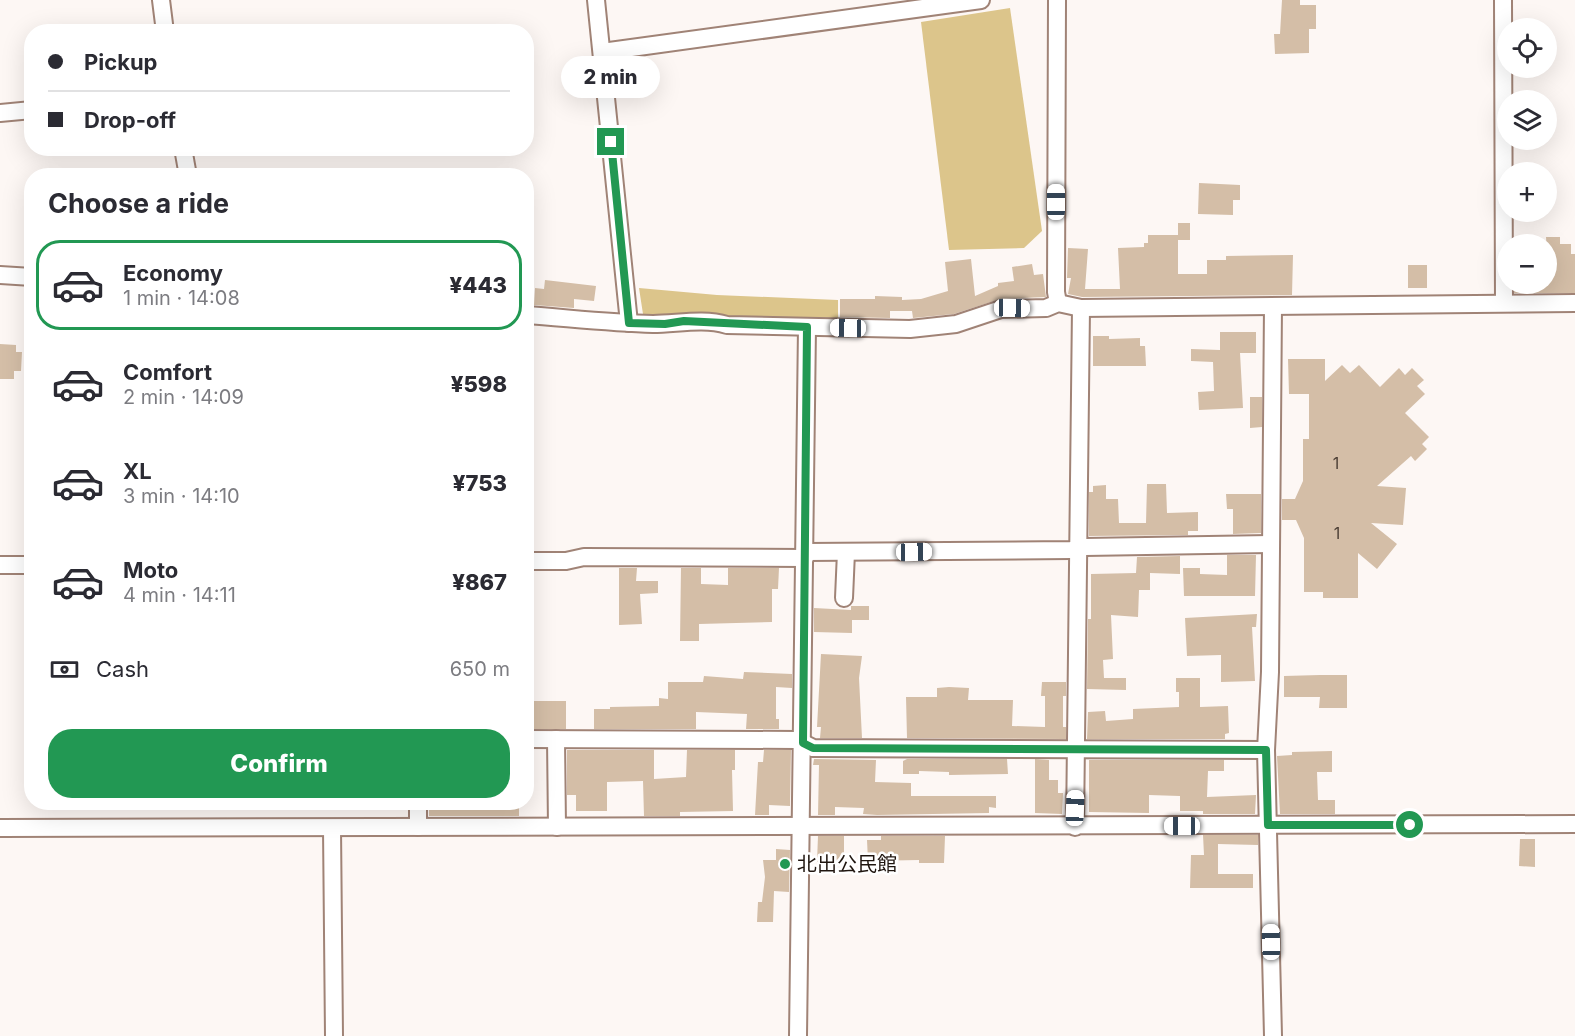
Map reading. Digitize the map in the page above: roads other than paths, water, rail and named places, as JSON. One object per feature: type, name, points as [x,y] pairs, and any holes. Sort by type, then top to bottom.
[{"type":"street","points":[[161,0],[164,24]]},
{"type":"street","points":[[596,0],[629,323]]},
{"type":"street","points":[[602,52],[981,0]]},
{"type":"street","points":[[1057,0],[1056,292],[1058,303]]},
{"type":"street","points":[[1503,0],[1504,303]]},
{"type":"street","points":[[0,113],[24,111]]},
{"type":"street","points":[[0,275],[24,276]]},
{"type":"street","points":[[534,316],[629,323],[665,324],[684,321],[807,327],[933,327],[956,324],[1001,309],[1046,308],[1058,303],[1082,308],[1575,303]]},
{"type":"street","points":[[1273,306],[1270,672],[1266,750],[1274,1036]]},
{"type":"street","points":[[1075,827],[1082,308]]},
{"type":"street","points":[[798,1036],[807,327]]},
{"type":"street","points":[[534,561],[566,561],[584,557],[805,555],[846,552],[1270,544]]},
{"type":"street","points":[[844,598],[846,552]]},
{"type":"street","points":[[0,565],[24,565]]},
{"type":"street","points":[[534,739],[797,740],[813,748],[1266,750]]},
{"type":"street","points":[[556,739],[557,827]]},
{"type":"street","points":[[418,810],[418,827]]},
{"type":"street","points":[[0,828],[1575,824]]},
{"type":"street","points":[[332,828],[334,1036]]},
{"type":"place","name":"北出公民館","points":[[785,864]]}]
